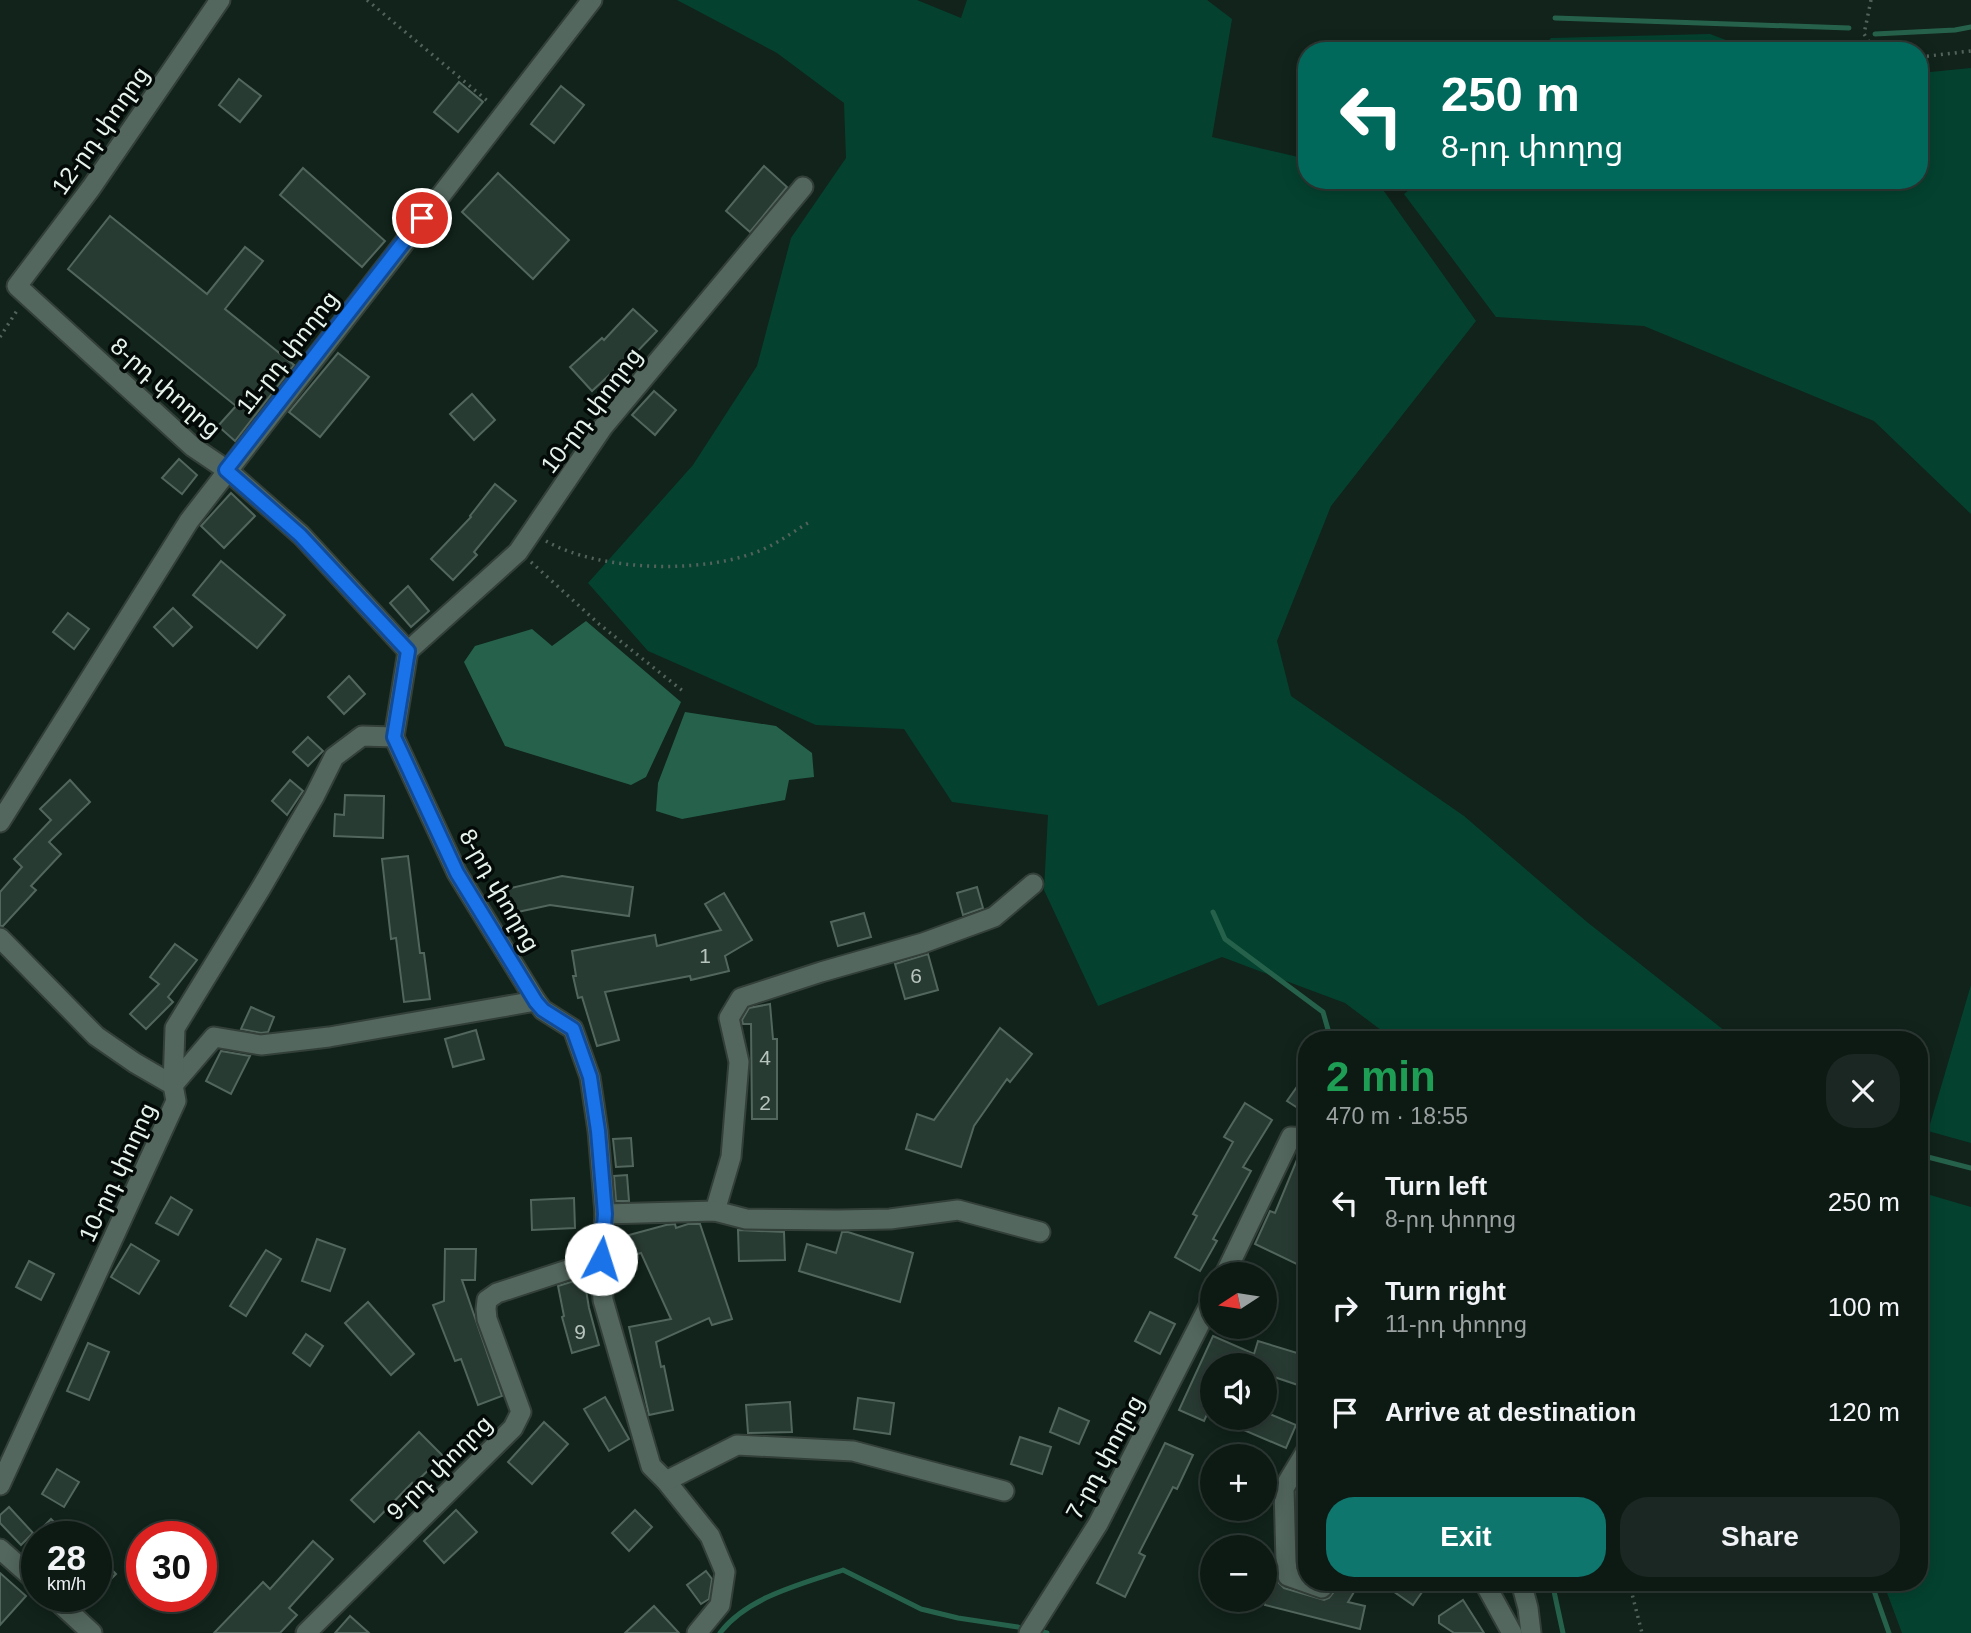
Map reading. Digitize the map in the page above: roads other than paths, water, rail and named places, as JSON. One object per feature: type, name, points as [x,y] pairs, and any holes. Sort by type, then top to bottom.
[{"type":"street","name":"12-րդ փողոց","points":[[22,290],[220,0]]},
{"type":"street","name":"11-րդ փողոց","points":[[0,822],[189,521],[592,0]]},
{"type":"street","name":"10-րդ փողոց","points":[[408,651],[518,552],[604,427],[803,187]]},
{"type":"street","name":"8-րդ փողոց","points":[[22,290],[193,447],[226,470],[300,535],[408,651]]},
{"type":"street","points":[[394,737],[408,651]]},
{"type":"street","name":"10-րդ փողոց","points":[[0,1485],[176,1101],[173,1085],[175,1028],[261,888],[334,757],[362,736],[394,737]]},
{"type":"street","name":"8-րդ փողոց","points":[[394,737],[457,873],[536,1002],[543,1010],[573,1029],[590,1077],[605,1214],[601,1259],[603,1300],[651,1466],[710,1536],[725,1572],[720,1605],[697,1633]]},
{"type":"street","points":[[715,1210],[732,1157],[739,1062],[729,1018],[741,998],[922,943],[994,917],[1033,884]]},
{"type":"street","points":[[0,938],[96,1037],[173,1085],[214,1037],[261,1045],[354,1033],[536,1002]]},
{"type":"street","points":[[1231,1262],[1291,1137],[1298,1137]]},
{"type":"street","points":[[605,1214],[715,1210],[746,1219],[838,1220],[890,1219],[958,1210],[1040,1232]]},
{"type":"street","name":"9-րդ փողոց","points":[[306,1633],[513,1428],[521,1412],[487,1319],[488,1300],[497,1293],[601,1259]]},
{"type":"street","name":"7-րդ փողոց","points":[[1029,1633],[1098,1524],[1200,1324]]},
{"type":"street","points":[[666,1481],[737,1445],[853,1451],[1004,1491]]},
{"type":"street","points":[[1298,1465],[1284,1489],[1288,1576],[1298,1580]]},
{"type":"street","points":[[0,1549],[21,1568]]},
{"type":"street","points":[[1489,1591],[1512,1633]]},
{"type":"street","points":[[1523,1591],[1531,1633]]},
{"type":"street","points":[[69,1612],[92,1633]]},
{"type":"waterway","points":[[1555,18],[1849,28]]},
{"type":"waterway","points":[[1875,34],[1971,27]]},
{"type":"waterway","points":[[1213,912],[1225,939],[1323,1012],[1328,1031]]},
{"type":"waterway","points":[[1928,1157],[1971,1168]]},
{"type":"waterway","points":[[720,1633],[731,1621],[760,1601],[843,1570],[921,1609],[1018,1627]]},
{"type":"waterway","points":[[1554,1591],[1563,1633]]},
{"type":"waterway","points":[[1874,1591],[1889,1633]]},
{"type":"waterway","points":[[1043,1632],[1047,1633]]}]
